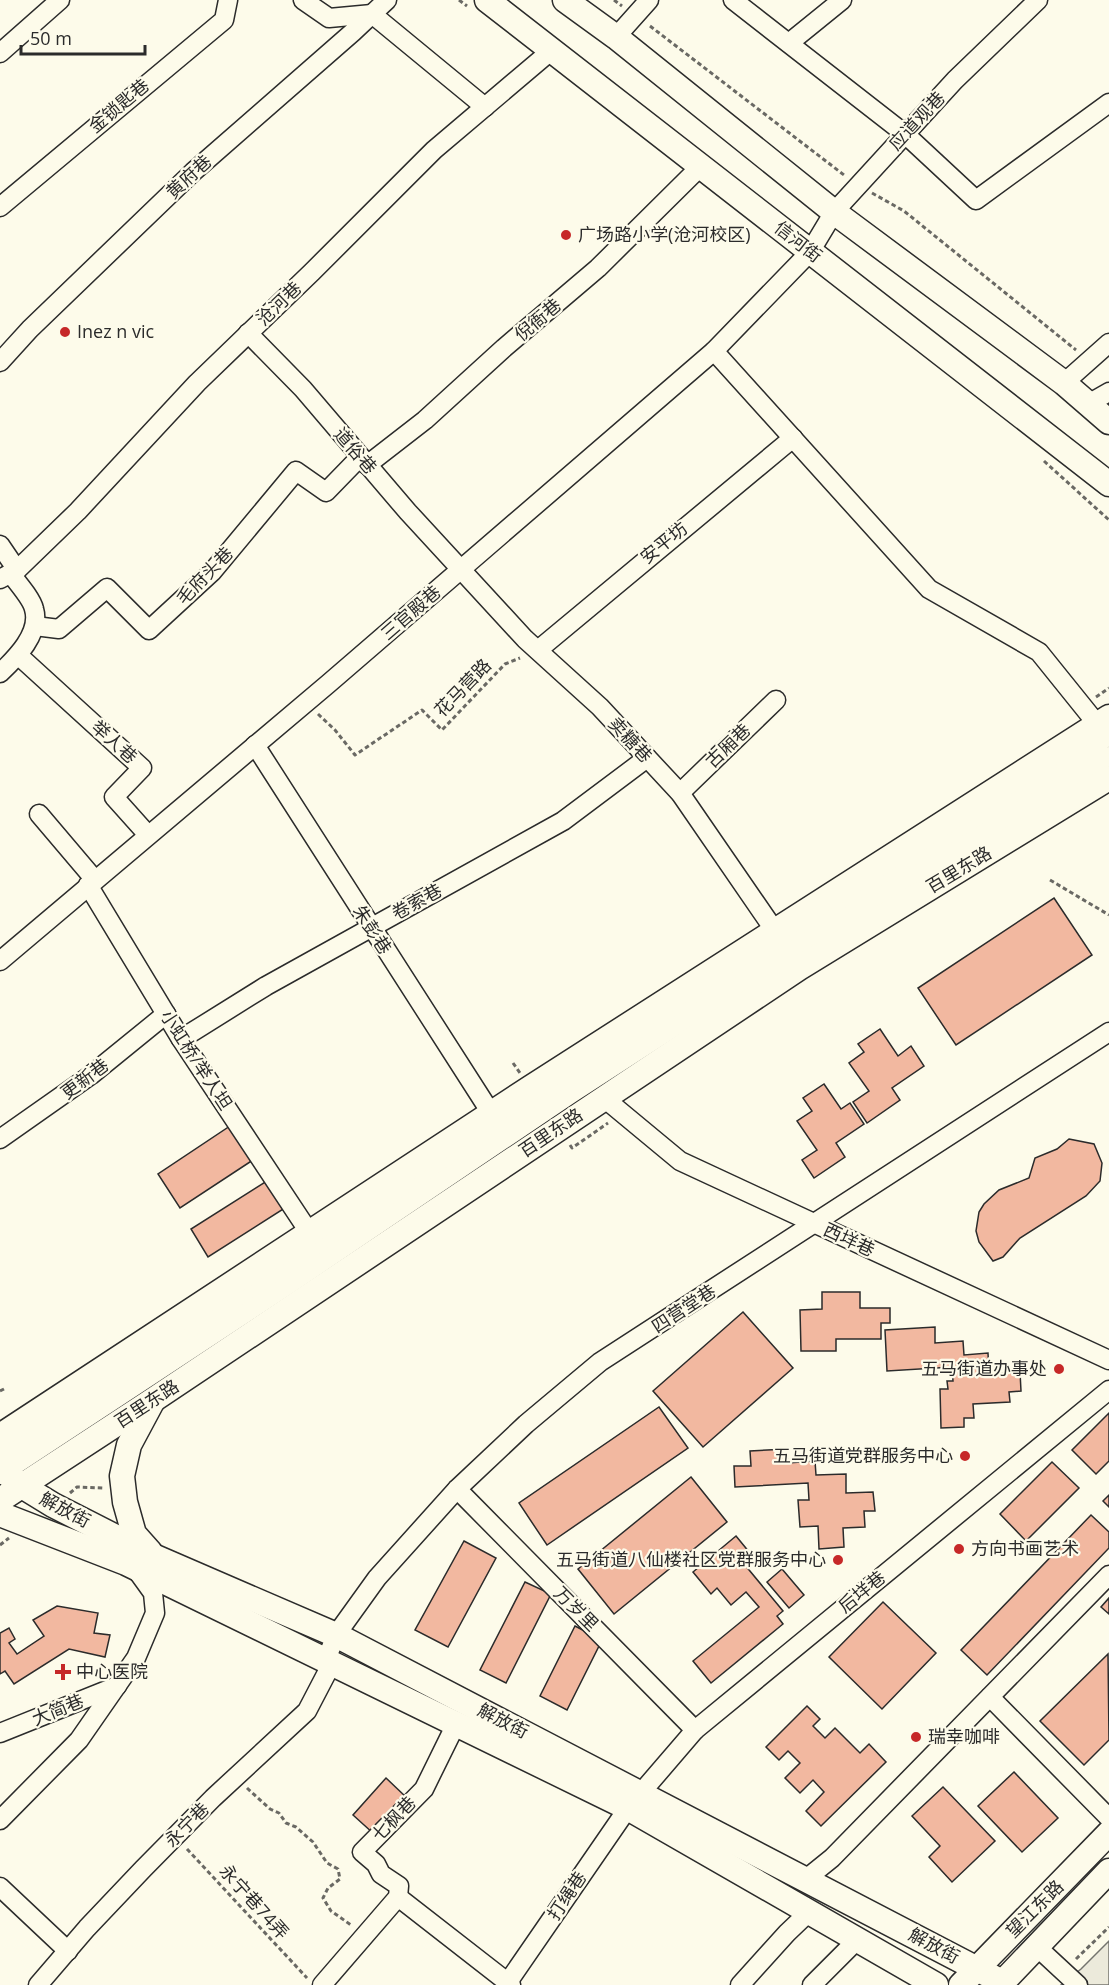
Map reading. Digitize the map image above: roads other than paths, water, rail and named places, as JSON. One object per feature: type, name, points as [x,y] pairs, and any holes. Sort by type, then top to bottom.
[{"type":"main road","name":"信河街","points":[[487,0],[1109,484]]},
{"type":"main road","points":[[565,0],[616,37],[834,212],[1064,383],[1109,422]]},
{"type":"main road","points":[[0,1436],[491,1113],[775,931],[1105,726]]},
{"type":"main road","name":"百里东路","points":[[0,1500],[5,1472],[153,1400],[798,968],[1109,778]]},
{"type":"main road","points":[[144,1561],[125,1502],[122,1476],[129,1445],[153,1400]]},
{"type":"main road","name":"解放街","points":[[5,1472],[53,1505],[144,1561],[329,1662],[456,1724],[635,1800],[806,1879],[968,1977],[1001,1984]]},
{"type":"main road","name":"解放街","points":[[0,1514],[144,1561],[336,1635],[635,1800],[809,1912],[936,1985]]},
{"type":"main road","name":"望江东路","points":[[968,1977],[1109,1833]]},
{"type":"main road","name":"望江东路","points":[[1001,1984],[1109,1871]]},
{"type":"street","points":[[0,53],[60,0]]},
{"type":"street","name":"金锁匙巷","points":[[0,207],[224,20],[228,0]]},
{"type":"street","points":[[303,0],[329,18],[372,14],[485,107]]},
{"type":"street","name":"黄府巷","points":[[0,362],[30,329],[193,172],[387,0]]},
{"type":"street","points":[[616,37],[649,0]]},
{"type":"street","points":[[733,0],[905,134],[976,200],[1109,104]]},
{"type":"street","points":[[789,43],[842,0]]},
{"type":"street","name":"应道观巷","points":[[810,252],[834,212],[955,80],[1038,0]]},
{"type":"street","name":"沧河巷","points":[[9,574],[78,511],[197,383],[434,150],[552,50]]},
{"type":"street","name":"倪衙巷","points":[[364,461],[425,420],[504,348],[598,268],[701,166]]},
{"type":"street","name":"三官殿巷","points":[[0,961],[306,703],[714,351],[810,252]]},
{"type":"street","name":"道俗巷","points":[[248,333],[303,389],[461,569]]},
{"type":"street","points":[[1064,383],[1109,343]]},
{"type":"street","points":[[5,1472],[537,1099],[1105,726],[1039,651],[928,589],[714,351]]},
{"type":"street","points":[[1088,404],[1109,392]]},
{"type":"street","name":"安平坊","points":[[538,650],[793,438]]},
{"type":"street","name":"毛府头巷","points":[[34,626],[59,629],[108,588],[149,630],[212,572],[296,471],[326,492],[364,461]]},
{"type":"street","points":[[0,545],[9,574],[34,608],[34,626],[18,655],[0,673]]},
{"type":"street","name":"卖糖巷","points":[[461,569],[538,650],[600,707],[680,793],[775,931]]},
{"type":"street","name":"举人巷","points":[[18,655],[142,768],[114,797],[148,835]]},
{"type":"street","name":"古厢巷","points":[[680,793],[776,700]]},
{"type":"street","name":"朱彭巷","points":[[255,745],[491,1113]]},
{"type":"street","points":[[5,1472],[610,1069],[789,953],[1109,756]]},
{"type":"street","name":"卷索巷","points":[[181,1039],[266,986],[563,820],[647,758]]},
{"type":"street","name":"小虹桥/举人坦","points":[[39,813],[91,883],[181,1039],[309,1232]]},
{"type":"street","name":"更新巷","points":[[0,1139],[92,1075],[166,1014]]},
{"type":"street","name":"四营堂巷","points":[[329,1662],[336,1635],[377,1578],[457,1489],[526,1424],[600,1362],[1109,1032]]},
{"type":"street","name":"西垟巷","points":[[604,1098],[680,1161],[1109,1360]]},
{"type":"street","name":"后垟巷","points":[[635,1800],[695,1730],[1109,1390]]},
{"type":"street","name":"万岁里","points":[[457,1489],[695,1730]]},
{"type":"street","points":[[0,1820],[79,1740],[136,1658],[155,1613],[153,1593],[144,1561]]},
{"type":"street","points":[[806,1879],[832,1858],[1109,1575]]},
{"type":"street","name":"永宁巷","points":[[44,1983],[68,1951],[175,1836],[307,1711],[329,1662]]},
{"type":"street","name":"大简巷","points":[[0,1733],[117,1686]]},
{"type":"street","points":[[990,1697],[1109,1818]]},
{"type":"street","name":"七枫巷","points":[[398,1896],[399,1886],[381,1874],[376,1864],[362,1852],[424,1789],[456,1724]]},
{"type":"street","name":"打绳巷","points":[[508,1984],[635,1800]]},
{"type":"street","points":[[0,1887],[68,1951]]},
{"type":"street","points":[[322,1985],[398,1896],[508,1984]]},
{"type":"street","points":[[740,1985],[809,1912]]},
{"type":"street","points":[[812,1985],[857,1940]]},
{"type":"street","points":[[1037,1947],[1078,1985]]},
{"type":"place","name":"广场路小学(沧河校区)","points":[[566,235]]},
{"type":"place","name":"Inez n vic","points":[[65,332]]},
{"type":"place","name":"五马街道办事处","points":[[1059,1369]]},
{"type":"place","name":"五马街道党群服务中心","points":[[965,1456]]},
{"type":"place","name":"方向书画艺术","points":[[959,1549]]},
{"type":"place","name":"五马街道八仙楼社区党群服务中心","points":[[838,1560]]},
{"type":"place","name":"中心医院","points":[[63,1672]]},
{"type":"place","name":"瑞幸咖啡","points":[[916,1737]]}]
